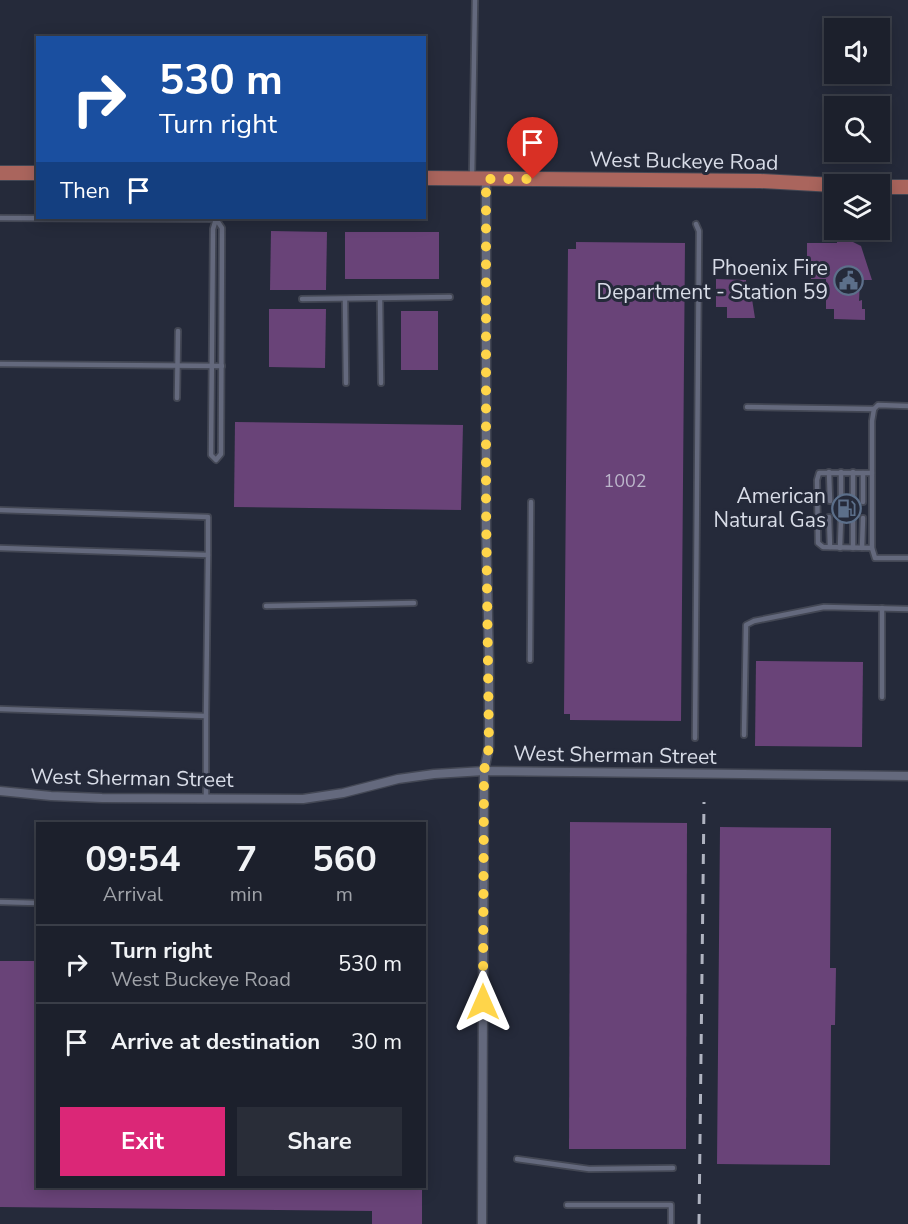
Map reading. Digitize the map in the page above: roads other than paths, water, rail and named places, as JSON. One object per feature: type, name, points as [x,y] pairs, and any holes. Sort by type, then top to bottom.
[{"type":"main road","points":[[0,173],[36,173]]},
{"type":"main road","name":"West Buckeye Road","points":[[426,178],[760,181],[824,184]]},
{"type":"main road","points":[[890,187],[908,188]]},
{"type":"street","points":[[479,179],[489,747],[484,771],[482,1224]]},
{"type":"street","name":"West Sherman Street","points":[[0,791],[92,798],[303,799],[343,793],[407,778],[484,771],[908,776]]},
{"type":"lane","points":[[476,0],[479,179]]},
{"type":"lane","points":[[0,218],[36,218]]},
{"type":"lane","points":[[216,219],[222,228],[222,366],[221,454],[216,460],[210,455],[213,229],[216,219]]},
{"type":"lane","points":[[694,738],[699,231],[696,224]]},
{"type":"lane","points":[[303,299],[450,297]]},
{"type":"lane","points":[[380,298],[381,383]]},
{"type":"lane","points":[[345,299],[346,383]]},
{"type":"lane","points":[[177,398],[178,331]]},
{"type":"lane","points":[[0,364],[222,366]]},
{"type":"lane","points":[[908,406],[878,405],[874,409],[872,421],[872,548],[875,558],[908,558]]},
{"type":"lane","points":[[747,407],[874,409]]},
{"type":"lane","points":[[872,473],[819,472],[817,480],[818,543],[823,547],[872,548]]},
{"type":"lane","points":[[829,472],[830,501]]},
{"type":"lane","points":[[841,472],[841,501]]},
{"type":"lane","points":[[853,472],[853,501]]},
{"type":"lane","points":[[863,473],[863,502]]},
{"type":"lane","points":[[530,660],[531,502]]},
{"type":"lane","points":[[0,510],[208,517],[206,799]]},
{"type":"lane","points":[[830,517],[830,547]]},
{"type":"lane","points":[[840,548],[841,517]]},
{"type":"lane","points":[[853,518],[853,548]]},
{"type":"lane","points":[[862,548],[863,518]]},
{"type":"lane","points":[[0,548],[208,555]]},
{"type":"lane","points":[[266,606],[414,603]]},
{"type":"lane","points":[[744,735],[746,625],[754,621],[824,607],[908,609]]},
{"type":"lane","points":[[882,608],[882,698]]},
{"type":"lane","points":[[0,709],[206,716]]},
{"type":"lane","points":[[0,902],[36,903]]},
{"type":"lane","points":[[517,1159],[589,1169],[673,1168]]},
{"type":"lane","points":[[567,1205],[671,1205],[671,1224]]},
{"type":"railway","points":[[699,1224],[704,802]]},
{"type":"place","name":"Phoenix Fire Department - Station 59","points":[[849,280]]},
{"type":"place","name":"American Natural Gas","points":[[847,508]]}]
